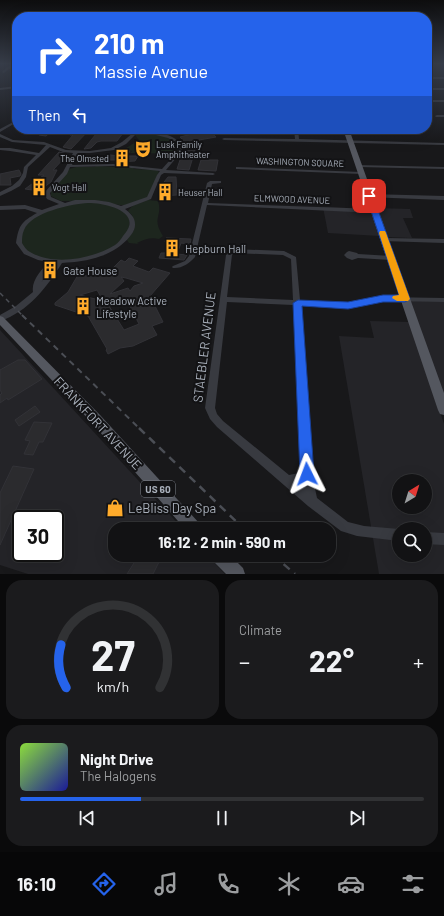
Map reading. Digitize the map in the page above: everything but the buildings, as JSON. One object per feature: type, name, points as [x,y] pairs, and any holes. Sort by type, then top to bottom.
[{"type":"main road","points":[[348,134],[444,410]]},
{"type":"main road","name":"FRANKFORT AVENUE","points":[[0,318],[189,522]]},
{"type":"main road","points":[[226,562],[237,574]]},
{"type":"street","points":[[432,101],[444,101]]},
{"type":"street","points":[[437,116],[444,116]]},
{"type":"street","points":[[0,132],[12,124]]},
{"type":"street","points":[[0,136],[12,140],[38,142],[61,150],[76,152],[107,150],[123,144],[132,134]]},
{"type":"street","points":[[122,208],[150,198],[162,170],[180,151],[179,143],[171,136],[149,134]]},
{"type":"street","points":[[296,134],[297,141]]},
{"type":"street","points":[[224,139],[444,144]]},
{"type":"street","points":[[0,194],[20,183],[26,175],[26,167],[49,145]]},
{"type":"street","points":[[0,149],[14,149],[27,153],[40,154]]},
{"type":"street","points":[[65,204],[49,198],[47,194],[69,166],[76,152]]},
{"type":"street","points":[[69,166],[124,166],[213,174]]},
{"type":"street","name":"WASHINGTON SQUARE","points":[[238,168],[444,168]]},
{"type":"street","points":[[175,267],[186,262],[192,257],[210,183],[218,182]]},
{"type":"street","points":[[369,196],[444,198]]},
{"type":"street","points":[[95,202],[112,204],[122,208],[129,214],[132,224],[129,235],[121,243],[92,258],[54,264],[31,257],[18,245],[18,235],[20,230],[39,214],[65,204],[95,202]]},
{"type":"street","name":"ELMWOOD AVENUE","points":[[209,204],[375,211]]},
{"type":"street","points":[[0,208],[24,207],[39,214]]},
{"type":"street","points":[[0,212],[20,210],[39,214]]},
{"type":"street","points":[[385,240],[444,241]]},
{"type":"street","name":"STAEBLER AVENUE","points":[[298,303],[295,260],[293,256],[284,252],[238,250],[234,251],[229,256],[210,408],[211,413],[220,424],[312,502],[346,527],[392,534]]},
{"type":"street","points":[[356,256],[391,258]]},
{"type":"street","points":[[0,318],[20,308],[29,301],[54,264]]},
{"type":"street","points":[[223,299],[348,306],[383,299],[444,300]]},
{"type":"street","points":[[298,303],[307,474],[312,502]]},
{"type":"street","points":[[288,481],[301,478],[307,474]]},
{"type":"street","points":[[432,538],[444,539]]},
{"type":"shaded area","points":[[135,135],[162,135],[177,142],[179,148],[177,153],[172,157],[167,158],[169,154],[145,153],[144,155],[138,155],[139,153],[130,153],[132,151],[123,150],[139,140]]},
{"type":"shaded area","points":[[96,166],[157,170],[159,172],[147,198],[125,205],[101,201],[61,201],[51,196],[51,191],[69,169],[76,167]]},
{"type":"shaded area","points":[[148,200],[158,201],[159,211],[157,221],[163,236],[159,239],[145,239],[137,243],[139,244],[129,243],[127,240],[134,230],[132,215],[128,211],[134,205]]},
{"type":"shaded area","points":[[90,202],[112,206],[125,212],[129,217],[130,224],[127,232],[118,243],[107,251],[80,259],[50,260],[32,255],[21,245],[24,227],[37,216],[54,208]]},
{"type":"shaded area","points":[[323,207],[371,209],[380,236],[328,233]]},
{"type":"shaded area","points":[[376,208],[410,209],[413,218],[403,218],[412,238],[386,237]]},
{"type":"shaded area","points":[[409,301],[444,302],[444,397]]},
{"type":"shaded area","points":[[370,321],[410,322],[444,424],[444,574],[379,574],[339,336],[374,338]]},
{"type":"shaded area","points":[[0,330],[177,522],[108,522],[108,562],[214,562],[225,574],[28,574],[0,565]]},
{"type":"railway","points":[[0,293],[22,315]]},
{"type":"railway","points":[[22,315],[140,429]]},
{"type":"railway","points":[[139,428],[237,522]]},
{"type":"railway","points":[[281,562],[295,574]]},
{"type":"slow traffic","points":[[383,233],[405,299],[397,298]]},
{"type":"place","name":"Lusk Family Amphitheater","points":[[143,149]]},
{"type":"place","name":"The Olmsted","points":[[122,158]]},
{"type":"place","name":"Vogt Hall","points":[[39,187]]},
{"type":"place","name":"Heuser Hall","points":[[165,192]]},
{"type":"place","name":"Hepburn Hall","points":[[172,248]]},
{"type":"place","name":"Gate House","points":[[50,270]]},
{"type":"place","name":"Meadow Active Lifestyle","points":[[83,306]]},
{"type":"place","name":"LeBliss Day Spa","points":[[115,508]]},
{"type":"route","points":[[307,474],[298,303],[348,306],[383,299],[405,299],[369,196]]}]
